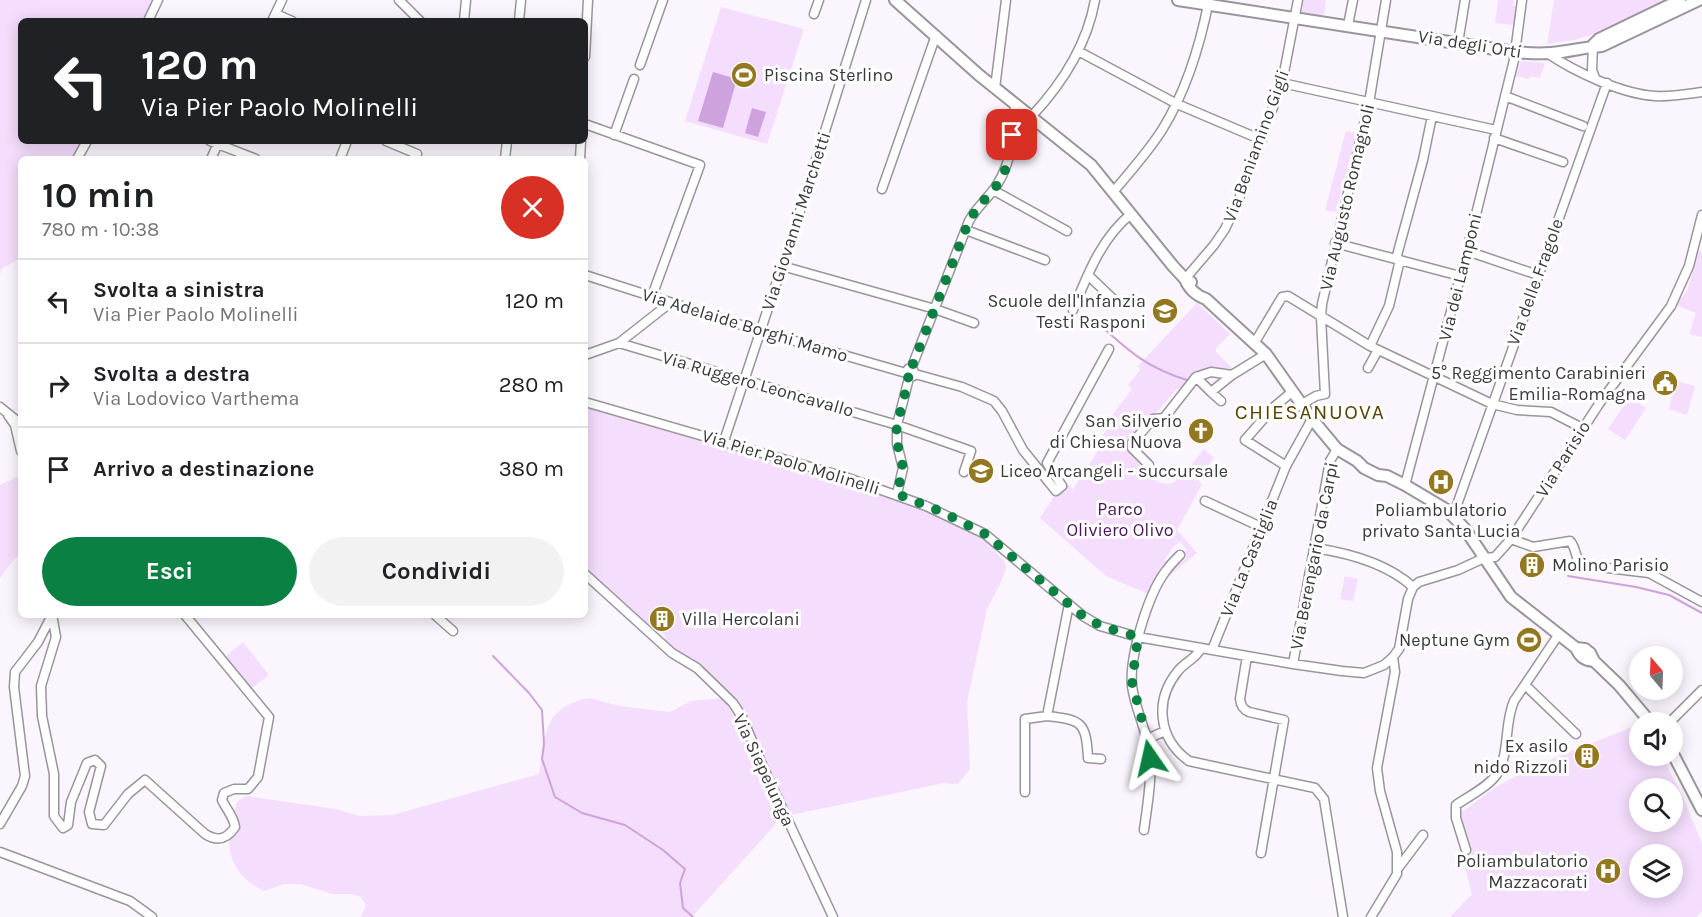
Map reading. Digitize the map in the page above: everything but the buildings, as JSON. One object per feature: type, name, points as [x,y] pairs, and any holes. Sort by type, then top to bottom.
[{"type":"main road","points":[[895,0],[994,88],[1091,165],[1161,253],[1185,279],[1189,287],[1198,296],[1206,299],[1266,354],[1312,419],[1337,449],[1364,468],[1405,484],[1438,503],[1465,529],[1511,597],[1576,648],[1586,649],[1594,662],[1619,685],[1642,712]]},
{"type":"main road","name":"Via degli Orti","points":[[1178,0],[1208,2],[1295,18],[1515,52],[1548,53],[1610,43],[1699,0]]},
{"type":"main road","name":"Via degli Orti","points":[[1593,45],[1599,39],[1680,0]]},
{"type":"main road","points":[[1681,766],[1697,789],[1702,810]]},
{"type":"street","points":[[149,18],[158,0]]},
{"type":"street","points":[[274,17],[282,0]]},
{"type":"street","points":[[399,0],[417,18]]},
{"type":"street","points":[[464,18],[466,0]]},
{"type":"street","points":[[519,18],[521,0]]},
{"type":"street","points":[[587,18],[588,0]]},
{"type":"street","points":[[640,65],[663,0]]},
{"type":"street","points":[[814,14],[819,0]]},
{"type":"street","name":"Via Giovanni Marchetti","points":[[724,441],[866,0]]},
{"type":"street","points":[[994,88],[1006,0]]},
{"type":"street","points":[[1031,117],[1057,85],[1078,51],[1090,23],[1095,0]]},
{"type":"street","name":"Via Beniamino Gigli","points":[[1185,279],[1225,229],[1241,194],[1282,83],[1298,0]]},
{"type":"street","points":[[1348,25],[1353,0]]},
{"type":"street","name":"Via Augusto Romagnoli","points":[[1302,404],[1325,394],[1321,318],[1335,243],[1369,103],[1386,0]]},
{"type":"street","points":[[1458,43],[1465,0]]},
{"type":"street","name":"Via dei Lamponi","points":[[1405,484],[1467,251],[1505,96],[1515,52],[1522,0]]},
{"type":"street","points":[[1113,192],[1153,143],[1177,104],[1197,53],[1208,2]]},
{"type":"street","points":[[882,189],[936,36]]},
{"type":"street","points":[[1593,45],[1592,67],[1595,78]]},
{"type":"street","points":[[1078,51],[1177,104],[1262,140]]},
{"type":"street","points":[[1548,53],[1573,69],[1646,95],[1672,96],[1702,92]]},
{"type":"street","points":[[614,135],[634,79]]},
{"type":"street","points":[[1282,83],[1432,116],[1495,134],[1563,162]]},
{"type":"street","name":"Via delle Fragole","points":[[1453,516],[1607,83]]},
{"type":"street","points":[[1505,96],[1583,126]]},
{"type":"street","points":[[897,494],[903,468],[896,438],[897,425],[910,374],[974,211],[993,190],[1009,161],[1014,104]]},
{"type":"street","points":[[1368,368],[1389,306],[1432,116]]},
{"type":"street","points":[[588,125],[700,165],[652,296]]},
{"type":"street","points":[[220,144],[248,156]]},
{"type":"street","points":[[393,144],[417,154]]},
{"type":"street","points":[[993,190],[1067,231]]},
{"type":"street","points":[[1073,310],[1106,241],[1119,224],[1131,214]]},
{"type":"street","name":"Via Parisio","points":[[1413,587],[1419,582],[1495,556],[1508,542],[1582,428],[1671,306],[1689,266],[1702,215]]},
{"type":"street","points":[[966,230],[1045,260]]},
{"type":"street","points":[[1335,243],[1460,276]]},
{"type":"street","points":[[1467,251],[1538,274]]},
{"type":"street","points":[[782,266],[935,309],[974,323]]},
{"type":"street","points":[[1088,275],[1113,299]]},
{"type":"street","name":"Via Adelaide Borghi Mamo","points":[[588,276],[760,331],[963,387],[994,401],[1023,450],[1056,491],[1062,486],[1047,463],[1109,349]]},
{"type":"street","points":[[1255,342],[1282,297],[1285,296],[1298,301],[1321,318],[1374,348],[1492,404],[1517,410],[1551,412],[1582,428]]},
{"type":"street","points":[[588,353],[619,343],[670,303]]},
{"type":"street","name":"Via Ruggero Leoncavallo","points":[[619,343],[897,425],[971,451],[964,472]]},
{"type":"street","points":[[1211,392],[1232,375],[1266,354]]},
{"type":"street","points":[[1149,465],[1132,448],[1132,443],[1153,419],[1164,418],[1196,377],[1211,372],[1232,375]]},
{"type":"street","points":[[1196,377],[1221,401]]},
{"type":"street","points":[[1286,466],[1245,440],[1274,407],[1293,391]]},
{"type":"street","name":"Via Pier Paolo Molinelli","points":[[588,403],[724,441],[897,494],[942,512],[985,534],[1083,616],[1101,626],[1138,637],[1355,673],[1364,673],[1383,665],[1393,657]]},
{"type":"street","points":[[0,407],[15,425],[18,438]]},
{"type":"street","points":[[8,415],[18,422]]},
{"type":"street","name":"Via La Castiglia","points":[[1212,650],[1286,466],[1312,419]]},
{"type":"street","name":"Via Berengario da Carpi","points":[[1293,664],[1330,461],[1337,449]]},
{"type":"street","points":[[1205,501],[1261,527]]},
{"type":"street","points":[[1508,542],[1533,547],[1570,541],[1577,560],[1583,565],[1649,573],[1702,602]]},
{"type":"street","points":[[1315,548],[1340,551],[1361,558],[1400,577],[1413,587],[1408,599],[1399,649],[1393,657],[1395,672],[1377,768],[1380,791],[1397,852],[1398,868],[1397,874],[1371,917]]},
{"type":"street","points":[[1144,830],[1150,772],[1147,739],[1132,682],[1138,637],[1151,600],[1164,573],[1180,555]]},
{"type":"street","name":"Via Siepelunga","points":[[588,577],[672,653],[697,668],[733,703],[742,717],[833,917]]},
{"type":"street","points":[[1047,717],[1069,604]]},
{"type":"street","points":[[0,824],[22,786],[25,776],[14,687],[15,672],[38,642],[50,618]]},
{"type":"street","points":[[53,618],[56,637],[41,686],[42,716],[54,774],[54,816],[63,828],[68,825],[71,802],[87,763],[95,760],[101,766],[89,812],[92,824],[104,825],[128,794],[145,780],[205,834],[212,838],[222,839],[229,836],[235,827],[234,819],[222,800],[224,793],[234,789],[248,789],[258,777],[269,717],[187,618]]},
{"type":"street","points":[[438,618],[453,631]]},
{"type":"street","points":[[1466,850],[1456,818],[1456,805],[1496,775],[1503,758],[1510,711],[1559,634]]},
{"type":"street","points":[[1201,648],[1179,669],[1167,688],[1163,717],[1165,732],[1174,749],[1189,761],[1315,788],[1324,799],[1343,917]]},
{"type":"street","points":[[1247,656],[1240,704],[1249,712],[1284,720],[1261,853]]},
{"type":"street","points":[[1525,685],[1576,734]]},
{"type":"street","points":[[1681,712],[1702,690]]},
{"type":"street","points":[[1025,792],[1025,719],[1047,717],[1069,719],[1081,725],[1087,736],[1088,758],[1101,759]]},
{"type":"street","points":[[1147,739],[1165,732]]},
{"type":"street","points":[[1398,868],[1424,835]]},
{"type":"street","points":[[0,852],[130,901],[152,917]]},
{"type":"green space","points":[[0,0],[153,0],[145,18],[18,18],[18,144],[79,144],[73,156],[18,156],[18,260],[1,269],[0,276]]},
{"type":"green space","points":[[1304,0],[1326,0],[1324,15],[1302,13]]},
{"type":"green space","points":[[1498,0],[1514,0],[1513,6],[1517,7],[1514,25],[1495,23]]},
{"type":"green space","points":[[1554,0],[1669,0],[1603,31],[1574,40],[1547,44]]},
{"type":"green space","name":"Piscina Sterlino","points":[[721,7],[804,29],[767,144],[685,121]]},
{"type":"green space","points":[[1521,61],[1545,63],[1540,78],[1530,76],[1529,79],[1516,76]]},
{"type":"green space","points":[[1346,131],[1356,134],[1336,212],[1325,210]]},
{"type":"green space","points":[[1699,251],[1702,252],[1702,337],[1689,334],[1696,313],[1676,305],[1687,291]]},
{"type":"green space","name":"Parco Oliviero Olivo","points":[[1197,303],[1230,334],[1216,348],[1216,352],[1235,371],[1211,370],[1193,376],[1181,389],[1177,389],[1127,446],[1146,472],[1158,482],[1173,483],[1179,477],[1182,467],[1202,484],[1177,530],[1197,553],[1163,581],[1165,575],[1187,558],[1183,554],[1187,550],[1180,542],[1174,546],[1148,594],[1106,576],[1040,518],[1055,495],[1065,492],[1068,485],[1073,489],[1099,449],[1095,447],[1115,418],[1111,417],[1132,389],[1128,385],[1140,370],[1138,366]]},
{"type":"green space","points":[[1677,381],[1695,386],[1687,415],[1669,409]]},
{"type":"green space","points":[[1630,397],[1646,408],[1625,440],[1608,429]]},
{"type":"green space","points":[[588,407],[891,494],[981,536],[994,546],[994,551],[1005,562],[1006,568],[987,609],[967,702],[970,769],[958,784],[944,783],[791,815],[744,714],[732,695],[664,641],[666,636],[630,613],[588,572]]},
{"type":"green space","points":[[1204,449],[1214,458],[1199,476],[1189,468]]},
{"type":"green space","points":[[18,476],[18,557],[0,578],[0,485]]},
{"type":"green space","points":[[1345,576],[1358,579],[1353,601],[1340,599]]},
{"type":"green space","points":[[243,642],[269,675],[252,688],[226,656]]},
{"type":"green space","points":[[589,698],[620,706],[670,712],[691,701],[723,698],[737,720],[782,817],[692,917],[361,917],[366,905],[361,897],[351,894],[333,894],[300,884],[284,884],[264,891],[241,874],[234,864],[229,842],[230,829],[237,802],[246,796],[336,809],[360,816],[392,815],[539,774],[546,735],[554,716],[562,708]]},
{"type":"green space","points":[[1629,728],[1629,766],[1667,766],[1673,778],[1629,778],[1629,832],[1683,832],[1683,797],[1702,844],[1702,911],[1696,917],[1450,917],[1472,894],[1464,864],[1457,815],[1523,772]]},
{"type":"shaded area","points":[[713,72],[737,79],[723,128],[698,121]]},
{"type":"shaded area","points":[[752,108],[766,112],[758,137],[745,133]]},
{"type":"waterway","points":[[1101,326],[1141,359],[1187,380]]},
{"type":"waterway","points":[[1568,576],[1669,595],[1702,613]]},
{"type":"waterway","points":[[493,656],[542,710],[544,744],[542,759],[555,797],[582,813],[625,825],[663,850],[685,869],[680,883],[683,908],[693,917]]},
{"type":"place","name":"Piscina Sterlino","points":[[744,75]]},
{"type":"place","name":"Scuole dell'Infanzia Testi Rasponi","points":[[1165,311]]},
{"type":"place","name":"5° Reggimento Carabinieri Emilia-Romagna","points":[[1665,383]]},
{"type":"place","name":"San Silverio di Chiesa Nuova","points":[[1201,431]]},
{"type":"place","name":"Liceo Arcangeli - succursale","points":[[981,471]]},
{"type":"place","name":"Poliambulatorio privato Santa Lucia","points":[[1441,482]]},
{"type":"place","name":"Molino Parisio","points":[[1532,565]]},
{"type":"place","name":"Villa Hercolani","points":[[662,619]]},
{"type":"place","name":"Neptune Gym","points":[[1529,640]]},
{"type":"place","name":"Ex asilo nido Rizzoli","points":[[1587,756]]},
{"type":"place","name":"Poliambulatorio Mazzacorati","points":[[1608,871]]},
{"type":"district","name":"CHIESANUOVA","points":[[1310,412]]},
{"type":"route","points":[[1012,135],[1008,165],[999,182],[974,211],[969,221],[911,369],[906,372],[909,378],[896,438],[903,462],[897,494],[942,512],[985,534],[1083,616],[1101,626],[1138,637],[1132,682],[1150,758]]}]
